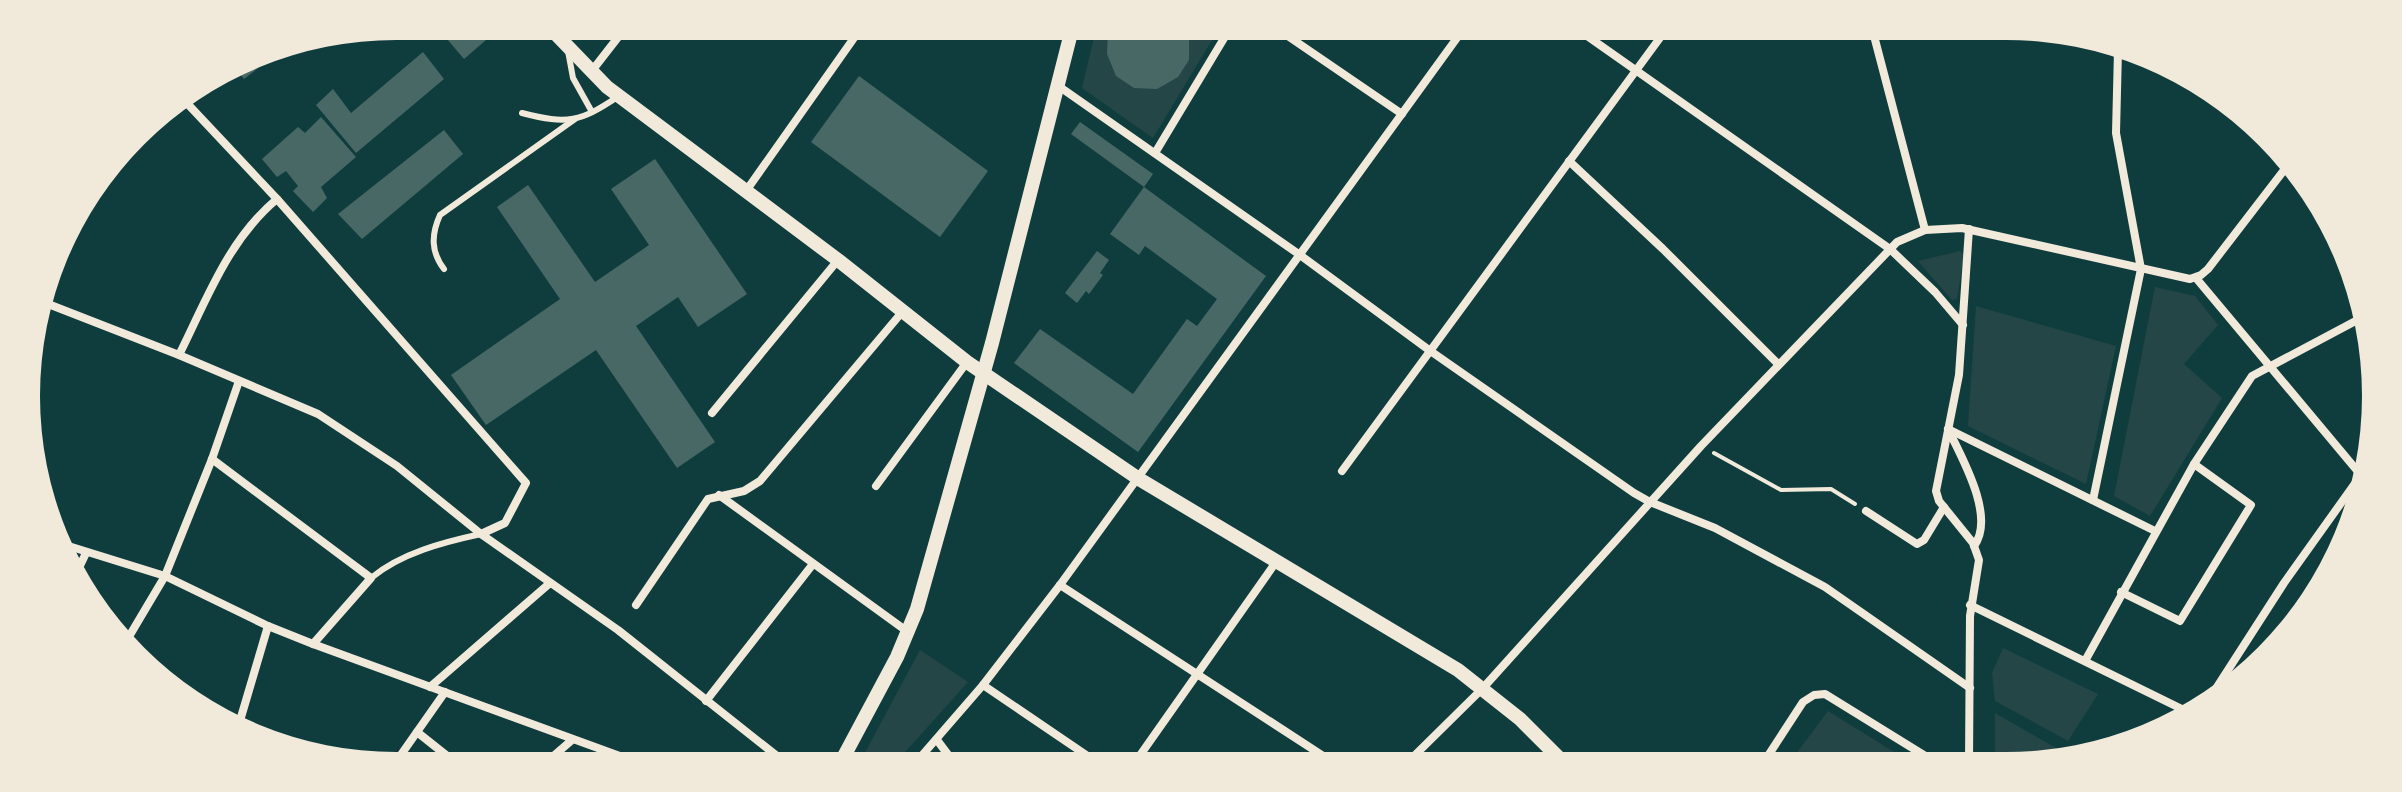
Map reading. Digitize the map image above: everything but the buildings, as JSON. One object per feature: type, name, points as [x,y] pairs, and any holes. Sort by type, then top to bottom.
[{"type":"street","points":[[561,40],[619,96],[838,260],[967,362],[1139,479],[1429,652],[1483,688],[1553,752]]},
{"type":"street","points":[[591,72],[616,40]]},
{"type":"street","points":[[746,191],[853,40]]},
{"type":"street","points":[[846,752],[908,633],[924,587],[1069,40]]},
{"type":"street","points":[[1155,153],[1223,40]]},
{"type":"street","points":[[1294,40],[1402,114]]},
{"type":"street","points":[[926,752],[983,685],[1139,479],[1455,40]]},
{"type":"street","points":[[1593,40],[1890,249],[1935,292],[1963,325]]},
{"type":"street","points":[[1342,471],[1658,40]]},
{"type":"street","points":[[1875,40],[1925,230]]},
{"type":"street","points":[[2093,500],[2141,269],[2116,133],[2118,58]]},
{"type":"street","points":[[1057,85],[1300,255],[1429,350],[1650,502],[1715,528],[1825,587],[1970,688]]},
{"type":"street","points":[[190,106],[277,199],[526,483],[505,523],[481,534]]},
{"type":"street","points":[[1569,161],[1778,364]]},
{"type":"street","points":[[1418,752],[1483,688],[1778,364],[1890,249],[1910,235],[1946,227],[1969,229],[2180,278],[2196,278],[2208,269],[2283,172]]},
{"type":"street","points":[[179,355],[235,245],[248,226],[277,199]]},
{"type":"street","points":[[1969,229],[1958,383],[1936,491],[1944,507],[1974,546],[1979,563],[1970,605],[1969,752]]},
{"type":"street","points":[[712,413],[838,260]]},
{"type":"street","points":[[2196,278],[2354,468]]},
{"type":"street","points":[[52,306],[179,355],[318,414],[354,436],[397,466],[481,534],[618,630],[772,752]]},
{"type":"street","points":[[636,605],[708,499],[744,491],[766,476],[903,311]]},
{"type":"street","points":[[2085,661],[2194,464],[2252,376],[2354,322]]},
{"type":"street","points":[[876,486],[967,362]]},
{"type":"street","points":[[131,634],[165,576],[212,459],[239,381]]},
{"type":"street","points":[[1948,429],[2155,531]]},
{"type":"street","points":[[1948,429],[1978,504],[1982,528],[1974,546]]},
{"type":"street","points":[[212,459],[371,578],[313,644]]},
{"type":"street","points":[[2121,592],[2180,621],[2251,505],[2194,464]]},
{"type":"street","points":[[719,495],[908,633]]},
{"type":"street","points":[[2222,679],[2278,591],[2346,501]]},
{"type":"street","points":[[1866,511],[1918,544],[1924,540],[1944,507]]},
{"type":"street","points":[[75,549],[165,576],[268,626],[313,644],[607,752]]},
{"type":"street","points":[[82,562],[86,553]]},
{"type":"street","points":[[1142,752],[1276,562]]},
{"type":"street","points":[[706,701],[813,564]]},
{"type":"street","points":[[430,687],[550,583]]},
{"type":"street","points":[[1060,585],[1317,752]]},
{"type":"street","points":[[1970,605],[2178,707]]},
{"type":"street","points":[[241,716],[268,626]]},
{"type":"street","points":[[983,685],[1082,752]]},
{"type":"street","points":[[403,752],[445,692]]},
{"type":"street","points":[[1770,752],[1803,702],[1814,695],[1825,694],[1919,752]]},
{"type":"street","points":[[417,732],[442,752]]},
{"type":"street","points":[[558,752],[572,740]]},
{"type":"street","points":[[937,740],[946,752]]},
{"type":"lane","points":[[567,47],[573,78],[592,112]]},
{"type":"lane","points":[[444,269],[435,257],[433,231],[440,215],[575,119],[619,96]]},
{"type":"lane","points":[[522,113],[555,121],[575,119]]},
{"type":"lane","points":[[371,578],[391,564],[440,545],[481,534]]},
{"type":"path","points":[[1701,446],[1781,490],[1831,489],[1866,511]]},
{"type":"shaded area","points":[[1093,40],[1212,40],[1153,138],[1082,88]]},
{"type":"shaded area","points":[[1960,251],[1964,255],[1957,299],[1952,300],[1918,261]]},
{"type":"shaded area","points":[[2155,287],[2195,296],[2218,325],[2184,364],[2222,398],[2150,516],[2114,496]]},
{"type":"shaded area","points":[[1976,306],[2116,346],[2086,484],[1968,426]]},
{"type":"shaded area","points":[[2003,648],[2098,694],[2068,741],[1995,701],[1992,673]]},
{"type":"shaded area","points":[[920,650],[968,682],[905,752],[865,752]]},
{"type":"shaded area","points":[[1828,711],[1894,752],[1797,752]]},
{"type":"shaded area","points":[[1995,713],[2056,748],[2029,751],[1995,752]]}]
